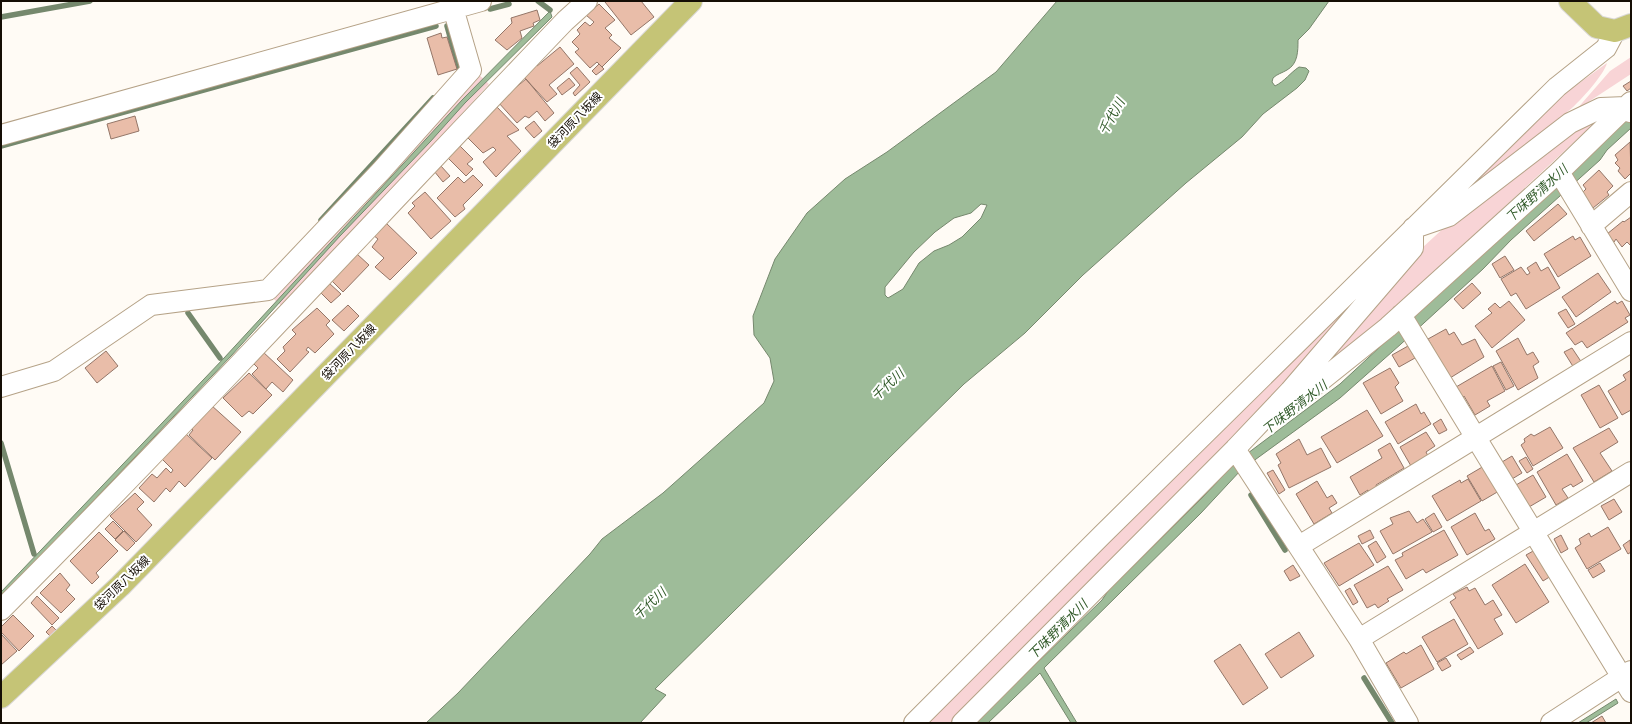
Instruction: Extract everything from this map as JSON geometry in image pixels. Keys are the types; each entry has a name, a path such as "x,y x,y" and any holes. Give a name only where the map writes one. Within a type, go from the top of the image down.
{"main road":[{"name":"袋河原八坂線","path":"1,697 120,586 691,1"},
{"path":"1570,1 1614,28"}],"street":[{"path":"1,135 452,5 481,1"},
{"path":"1,610 110,501 580,3"},
{"path":"1,387 54,371 150,305 268,290 382,171 471,70 452,5"},
{"path":"914,723 1096,540 1557,87 1606,48 1614,28"},
{"path":"1413,228 1449,216 1570,123 1601,108 1629,108"},
{"path":"1235,450 1401,315 1629,108"},
{"path":"1559,172 1631,291"},
{"path":"1592,226 1631,192"},
{"path":"962,723 1235,450 1290,391 1413,248 1413,228"},
{"path":"1401,315 1532,531 1628,680 1551,723"},
{"path":"1299,546 1631,342"},
{"path":"1235,450 1359,639 1408,723"},
{"path":"1359,639 1532,531 1631,472"}],"shaded area":[{"path":"1631,57 1631,74 1576,110 1610,71"},
{"path":"1607,63 1601,75 1590,89 1567,112 1569,117 1440,214 1542,110"},
{"path":"476,72 489,84 284,308 269,295"},
{"path":"1600,118 1363,338 1297,393 1422,248 1447,225 1572,131"},
{"path":"1378,273 1344,319 1184,493 951,723 921,723"}],"water":[{"name":"千代川","path":"1057,1 1329,1 1309,29 1298,40 1295,61 1291,67 1273,78 1272,82 1275,86 1282,82 1299,67 1306,68 1309,71 1305,80 1263,114 1242,137 1186,183 1083,275 1025,333 964,384 655,689 666,695 640,723 426,723 458,693 590,554 602,539 663,493 764,403 774,381 770,358 754,335 753,316 775,259 807,213 845,179 887,152 996,72","holes":["981,204 987,205 981,218 962,237 949,245 934,251 919,263 903,289 888,298 885,295 885,287 914,252 935,232 954,218 971,213"]},
{"path":"550,11 552,17 465,103 430,142 340,236 231,356 1,598 1,592 224,358 462,100"},
{"path":"1631,114 1631,128 1607,150 1600,160 1511,240 1483,269 1340,398 1241,470 1201,513 1044,668 1077,723 1071,723 1040,673 988,723 975,723 1102,600 1108,591 1203,497 1236,462 1340,384"},
{"path":"1616,699 1618,703 1586,723 1578,723"}],"building":[{"path":"641,1 654,17 631,35 605,2"},
{"path":"599,4 615,20 605,28 612,35 609,38 621,48 602,67 597,62 590,68 575,52 579,49 572,42 580,34 577,30 585,22 590,26 594,22 586,15"},
{"path":"537,10 540,20 533,23 534,26 520,31 522,38 507,50 495,40 512,23 511,18"},
{"path":"441,33 442,38 447,37 457,69 438,75 427,38"},
{"path":"560,47 574,64 549,85 557,94 547,102 522,75 535,64 537,66"},
{"path":"599,64 604,69 596,75 592,71"},
{"path":"577,67 590,82 575,96 573,93 580,85 570,73"},
{"path":"569,78 575,85 562,95 557,88"},
{"path":"526,79 554,113 545,121 537,111 529,118 525,116 517,123 498,102"},
{"path":"1631,81 1631,88 1627,91 1623,86"},
{"path":"497,107 519,130 507,136 521,151 496,177 483,162 496,150 493,147 483,153 466,136"},
{"path":"135,116 139,131 111,139 107,124"},
{"path":"534,121 542,131 534,138 525,128"},
{"path":"1630,142 1631,173 1625,179 1618,171 1620,168 1615,163 1618,160 1615,155"},
{"path":"459,145 473,159 467,164 473,169 466,176 447,157"},
{"path":"441,166 450,176 443,182 434,171"},
{"path":"1599,170 1613,186 1607,192 1609,195 1593,208 1581,194 1586,189 1583,185"},
{"path":"473,175 483,185 463,205 465,209 455,217 437,198 458,177 464,183"},
{"path":"425,192 451,221 431,239 408,213 415,206 412,203"},
{"path":"1558,204 1567,214 1534,241 1526,231"},
{"path":"1631,217 1631,246 1627,242 1622,247 1616,239 1614,242 1607,234 1623,221 1624,222"},
{"path":"385,222 417,253 390,280 375,267 384,258 372,247 378,239 373,235"},
{"path":"1573,236 1575,240 1580,237 1591,256 1558,277 1544,254"},
{"path":"357,254 369,265 343,292 331,280"},
{"path":"1505,256 1514,270 1500,278 1492,264"},
{"path":"1536,262 1541,271 1548,267 1560,288 1526,309 1516,293 1511,296 1501,279 1521,267 1527,275 1530,273 1527,268"},
{"path":"1598,273 1611,292 1576,317 1562,297"},
{"path":"329,283 341,294 331,303 320,292"},
{"path":"1472,283 1481,293 1463,309 1454,299"},
{"path":"1509,301 1525,320 1492,348 1475,326 1492,313 1488,309 1495,303 1500,308"},
{"path":"1615,301 1617,304 1622,301 1630,315 1625,318 1628,322 1587,348 1582,341 1575,345 1566,333"},
{"path":"348,305 359,316 344,331 332,320"},
{"path":"317,308 330,321 326,325 334,334 315,353 308,347 306,350 309,352 290,372 277,359 285,351 283,347 296,334 292,330"},
{"path":"1566,309 1575,324 1568,328 1558,313"},
{"path":"1446,329 1449,335 1454,332 1462,345 1475,339 1484,357 1450,378 1428,339"},
{"path":"1518,338 1527,355 1533,352 1539,362 1533,366 1538,378 1518,390 1496,351"},
{"path":"1408,346 1415,358 1399,367 1392,355"},
{"path":"1572,348 1582,363 1574,368 1564,352"},
{"path":"106,351 118,366 97,383 85,368"},
{"path":"262,351 293,380 283,392 272,382 266,389 252,374 258,368 251,361"},
{"path":"1501,362 1514,386 1506,390 1493,366"},
{"path":"1492,366 1505,391 1487,401 1490,406 1475,415 1464,396 1462,398 1456,387"},
{"path":"1390,368 1399,383 1395,387 1403,401 1381,414 1363,383"},
{"path":"1631,370 1631,410 1622,415 1608,391 1626,380 1623,375"},
{"path":"249,373 272,395 253,414 249,411 242,417 223,398"},
{"path":"1599,385 1618,418 1600,428 1581,395"},
{"path":"1416,404 1421,414 1424,412 1431,424 1398,444 1385,422"},
{"path":"211,405 241,432 215,460 189,435 193,430 190,428"},
{"path":"1367,410 1383,436 1337,463 1321,437"},
{"path":"1441,419 1447,430 1439,434 1433,424"},
{"path":"1550,427 1563,448 1533,466 1521,445 1525,442 1524,439 1531,434 1534,436"},
{"path":"1609,428 1618,442 1600,453 1612,471 1594,482 1573,448"},
{"path":"1426,432 1435,446 1426,452 1428,456 1411,466 1400,447"},
{"path":"185,433 212,458 185,487 179,481 170,492 166,488 154,502 139,488 152,474 157,478 166,468 171,473 173,470 161,458"},
{"path":"1299,439 1307,455 1321,448 1331,467 1289,488 1278,465 1281,463 1276,454"},
{"path":"1390,443 1404,468 1376,485 1377,488 1369,493 1368,490 1360,495 1350,477 1382,458 1378,450"},
{"path":"1567,454 1583,481 1573,487 1571,484 1562,489 1568,498 1556,505 1537,472"},
{"path":"1512,456 1522,473 1512,479 1502,462"},
{"path":"1526,457 1533,469 1527,473 1519,461"},
{"path":"1484,466 1499,491 1482,501 1467,476"},
{"path":"1273,470 1285,490 1279,494 1267,473"},
{"path":"1533,475 1546,497 1529,507 1516,485"},
{"path":"1468,479 1481,501 1447,521 1432,496 1460,480 1461,483"},
{"path":"1317,481 1327,498 1332,495 1337,503 1329,508 1332,513 1314,524 1296,494"},
{"path":"135,493 144,502 137,509 152,525 136,542 110,516"},
{"path":"1614,499 1622,512 1609,520 1601,506"},
{"path":"1409,511 1417,523 1423,519 1432,532 1393,554 1380,531 1393,524 1390,518"},
{"path":"1434,513 1442,527 1433,532 1425,519"},
{"path":"1475,513 1485,531 1489,529 1495,539 1467,555 1451,527"},
{"path":"113,521 123,531 115,539 105,529"},
{"path":"1608,527 1621,549 1587,569 1575,548 1581,544 1579,539 1589,533 1591,537"},
{"path":"1370,530 1374,538 1362,544 1358,536"},
{"path":"1444,530 1458,555 1426,573 1423,569 1406,579 1395,560 1403,556 1402,553"},
{"path":"124,531 135,543 127,551 115,540"},
{"path":"99,532 118,551 96,573 99,577 92,584 70,561"},
{"path":"1561,535 1568,549 1561,553 1554,539"},
{"path":"1630,540 1631,552 1628,554 1623,545"},
{"path":"1376,541 1386,557 1377,563 1368,546"},
{"path":"1359,543 1374,565 1339,586 1324,563"},
{"path":"1535,550 1551,576 1543,581 1526,555"},
{"path":"1600,563 1605,571 1593,578 1588,570"},
{"path":"1525,564 1549,602 1516,623 1492,585"},
{"path":"1293,565 1300,576 1290,581 1284,571"},
{"path":"1388,566 1403,590 1387,599 1389,601 1378,608 1375,604 1367,608 1354,585"},
{"path":"60,573 70,585 66,590 75,599 61,613 40,593"},
{"path":"1467,587 1469,591 1475,588 1485,605 1493,600 1502,615 1494,619 1503,634 1478,649 1450,602 1456,598 1453,594"},
{"path":"1350,588 1358,602 1353,605 1345,591"},
{"path":"37,596 59,618 52,625 31,603"},
{"path":"13,615 34,636 19,651 1,632 1,627"},
{"path":"1454,619 1468,644 1437,662 1422,637"},
{"path":"52,626 58,632 52,638 46,632"},
{"path":"1299,632 1314,656 1281,678 1265,654"},
{"path":"1,634 17,651 1,665"},
{"path":"1240,644 1268,688 1243,705 1214,661"},
{"path":"1421,645 1434,669 1401,688 1386,663 1404,652 1406,654"},
{"path":"1470,647 1474,652 1461,660 1457,655"},
{"path":"1446,658 1451,666 1442,671 1437,663"},
{"path":"1602,716 1606,723 1591,723"}],"waterway":[{"path":"1,17 90,1"},
{"path":"538,1 550,10"},
{"path":"490,9 509,4"},
{"path":"1,146 436,26"},
{"path":"447,26 459,69"},
{"path":"321,220 433,98"},
{"path":"188,313 220,358"},
{"path":"1,443 34,554"},
{"path":"1251,495 1285,550"},
{"path":"1364,678 1392,723"}],"water label":[{"name":"下味野清水川","path":"1537,194"},
{"name":"下味野清水川","path":"1295,408"},
{"name":"下味野清水川","path":"1058,630"}]}
